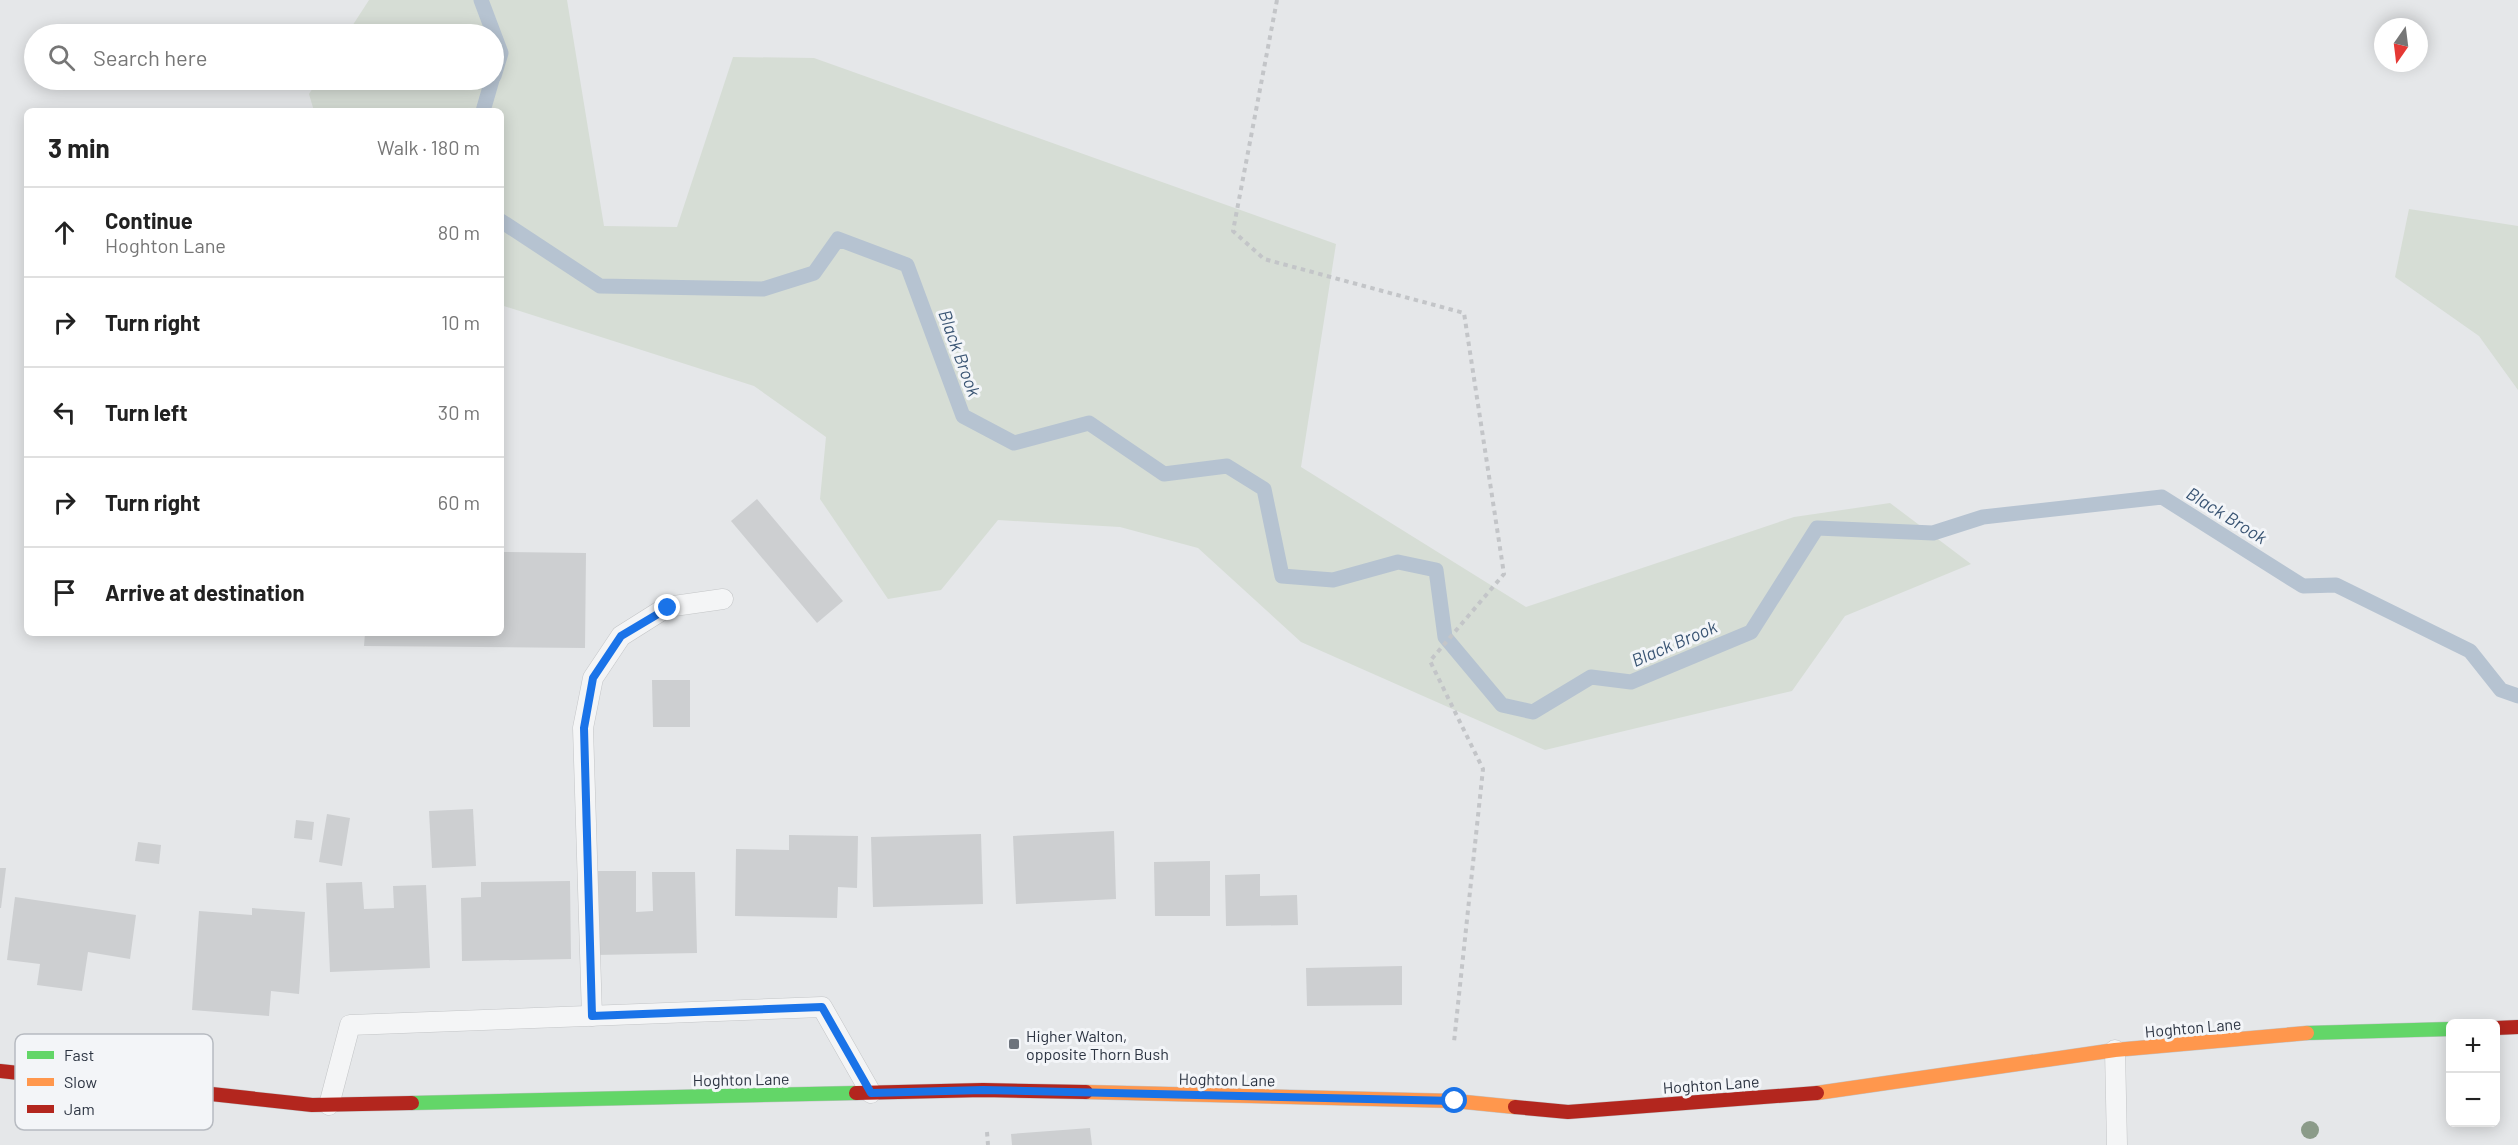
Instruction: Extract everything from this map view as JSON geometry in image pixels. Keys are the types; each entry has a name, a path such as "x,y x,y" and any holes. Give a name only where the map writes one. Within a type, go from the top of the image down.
{"main road":[{"path":"2500,1028 2518,1028"},
{"name":"Hoghton Lane","path":"213,1093 329,1105 983,1090 1455,1101 1568,1112 1816,1093 2115,1050 2316,1032 2446,1029"},
{"name":"Hoghton Lane","path":"0,1071 15,1073"}],"lane":[{"path":"592,1016 584,728 593,678 621,636 630,630 668,608 723,599"},
{"path":"329,1105 350,1025 822,1007 871,1093"},
{"path":"2115,1050 2117,1145"}],"path":[{"path":"1277,0 1233,231 1264,259 1464,313 1504,574 1430,661 1483,769 1454,1042"}],"shaded area":[{"path":"369,0 567,0 604,226 677,227 733,57 814,58 1336,244 1301,467 1526,607 1794,517 1890,503 1971,564 1845,616 1792,691 1545,750 1301,642 1198,548 1120,527 998,520 941,590 888,599 820,499 826,437 754,386 504,306 504,108 313,108 309,94 312,90 504,90 504,24 353,24"},
{"path":"2409,209 2518,226 2518,390 2479,336 2395,277"}],"building":[{"path":"757,499 843,601 817,623 731,521"},
{"path":"504,552 586,553 585,648 364,646 365,636 504,636"},
{"path":"652,680 690,680 690,727 653,727"},
{"path":"473,809 476,866 432,868 429,811"},
{"path":"327,814 350,818 342,866 319,862"},
{"path":"296,820 314,822 312,840 294,838"},
{"path":"1114,831 1116,899 1016,904 1013,836"},
{"path":"981,834 983,904 873,907 871,837"},
{"path":"789,835 858,836 857,888 838,887 837,918 735,916 736,849 789,850"},
{"path":"138,842 161,845 159,864 135,861"},
{"path":"1210,861 1210,916 1155,916 1154,862"},
{"path":"0,868 6,868 1,908 0,908"},
{"path":"595,871 636,871 636,912 653,911 652,872 695,872 697,953 596,955"},
{"path":"1260,874 1260,896 1297,895 1298,925 1226,926 1225,875"},
{"path":"570,881 571,959 462,961 461,898 481,897 481,882"},
{"path":"362,882 364,909 394,908 393,886 426,885 430,968 330,972 326,883"},
{"path":"15,897 136,915 130,959 88,952 82,991 37,985 40,964 7,960"},
{"path":"252,908 305,912 299,994 271,991 269,1016 192,1010 199,911 252,915"},
{"path":"1402,966 1402,1005 1307,1006 1306,968"},
{"path":"1090,1128 1092,1145 1012,1145 1011,1134"}],"waterway":[{"name":"Black Brook","path":"481,0 490,24"},
{"name":"Black Brook","path":"484,108 489,90"},
{"name":"Black Brook","path":"504,223 600,286 763,289 814,273 838,239 907,265 963,416 1014,443 1089,423 1164,474 1227,466 1264,489 1282,576 1333,580 1398,562 1436,570 1445,637 1502,705 1533,712 1591,677 1631,682 1751,632 1817,528 1933,533 1983,517 2162,497 2303,586 2336,585 2470,651 2501,690 2518,696"}],"traffic: fast":[{"path":"2307,1033 2446,1029"},
{"path":"412,1103 856,1093"}],"traffic: slow":[{"path":"1817,1093 2115,1050 2307,1033"},
{"path":"1086,1092 1455,1101 1515,1107"}],"traffic: jam":[{"path":"2500,1028 2518,1027"},
{"path":"0,1071 15,1073"},
{"path":"856,1093 983,1090 1086,1092"},
{"path":"1515,1107 1568,1112 1817,1093"},
{"path":"213,1094 312,1105 412,1103"}],"place":[{"name":"Higher Walton, opposite Thorn Bush","path":"1014,1044"}],"route":[{"path":"668,608 621,636 593,678 584,728 592,1016 822,1007 871,1093 983,1090 1455,1101"}]}
